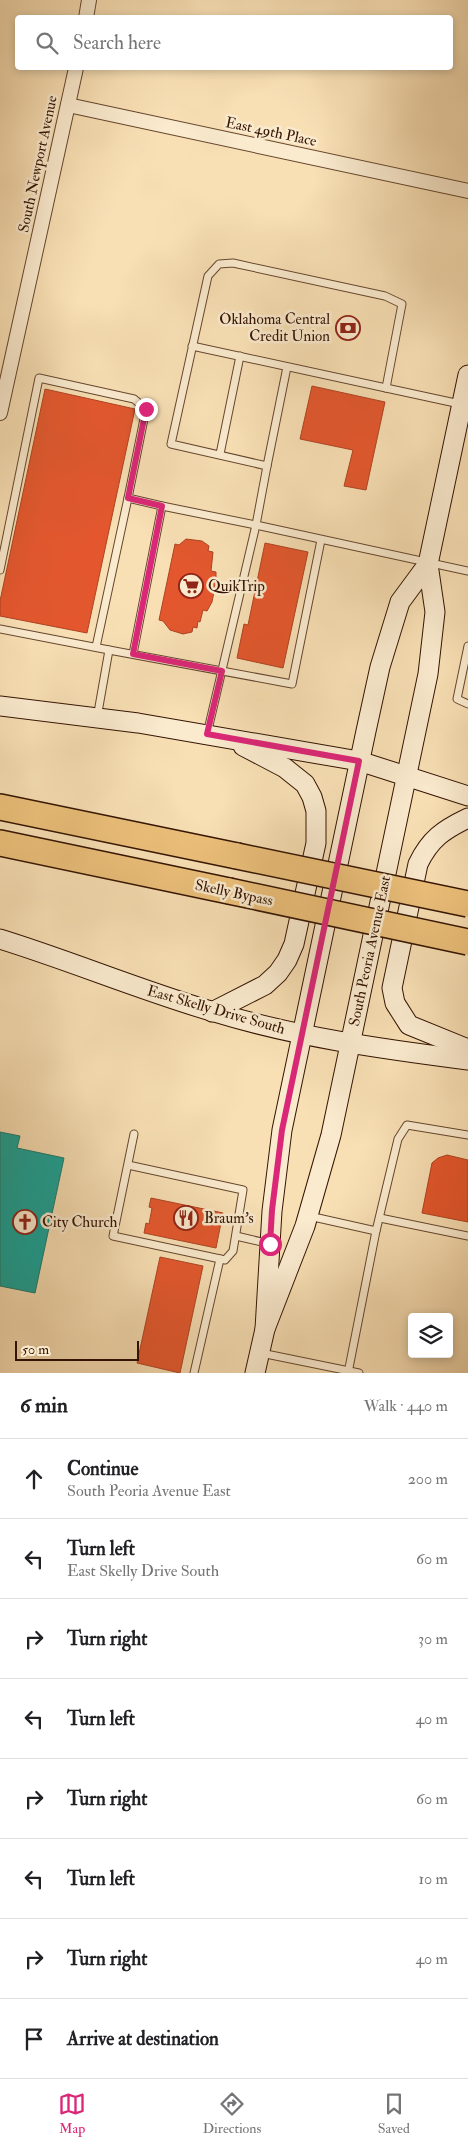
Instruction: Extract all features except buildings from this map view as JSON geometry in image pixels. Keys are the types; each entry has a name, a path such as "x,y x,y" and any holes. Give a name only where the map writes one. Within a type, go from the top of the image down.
{"highway":[{"path":"0,797 54,818"},
{"path":"0,807 468,904"},
{"name":"Skelly Bypass","path":"7,846 468,942"}],"main road":[{"name":"South Peoria Avenue East","path":"255,1373 265,1329 308,1216 331,1136 428,674 435,612 428,564 468,375"},
{"name":"South Peoria Avenue East","path":"265,1329 272,1210 282,1130 359,761 380,667 400,602 428,564"},
{"path":"0,706 207,734 359,761 408,775 468,796"},
{"path":"212,1012 265,985 278,973 287,960 294,944 316,843 317,826 312,797 305,784 297,776 229,739"},
{"path":"468,818 446,828 435,838 425,849 418,864 392,988 395,1003 409,1026 468,1049"},
{"name":"East Skelly Drive South","path":"0,939 212,1012 302,1034 468,1060"}],"street":[{"path":"86,15 89,0"},
{"name":"South Newport Avenue","path":"0,413 76,70"},
{"name":"East 49th Place","path":"68,105 468,191"}],"lane":[{"path":"267,466 171,444 208,276 219,264 233,263 375,294 402,304 386,388"},
{"path":"192,346 462,404"},
{"path":"220,454 240,356"},
{"path":"207,734 256,525 287,367"},
{"path":"0,570 39,378 134,399 146,409 96,647"},
{"path":"128,498 428,564 468,571"},
{"path":"133,654 162,506"},
{"path":"0,629 292,684 322,540"},
{"path":"468,646 457,699 468,704"},
{"path":"96,718 109,650"},
{"path":"348,1372 376,1231 398,1139 408,1125 468,1135"},
{"path":"128,1165 243,1190 233,1251 225,1260 113,1236 134,1134"},
{"path":"308,1216 376,1231"},
{"path":"380,1218 468,1236"},
{"path":"236,1236 270,1244"},
{"path":"194,1373 220,1259"},
{"path":"260,1352 322,1369 359,1373"}],"place":[{"name":"Oklahoma Central Credit Union","path":"348,328"},
{"name":"QuikTrip","path":"191,586"},
{"name":"Braum's","path":"186,1218"},
{"name":"City Church","path":"25,1222"}],"route":[{"path":"146,409 128,498 162,506 133,654 222,671 207,734 359,761 282,1130 272,1210 270,1244"}]}
